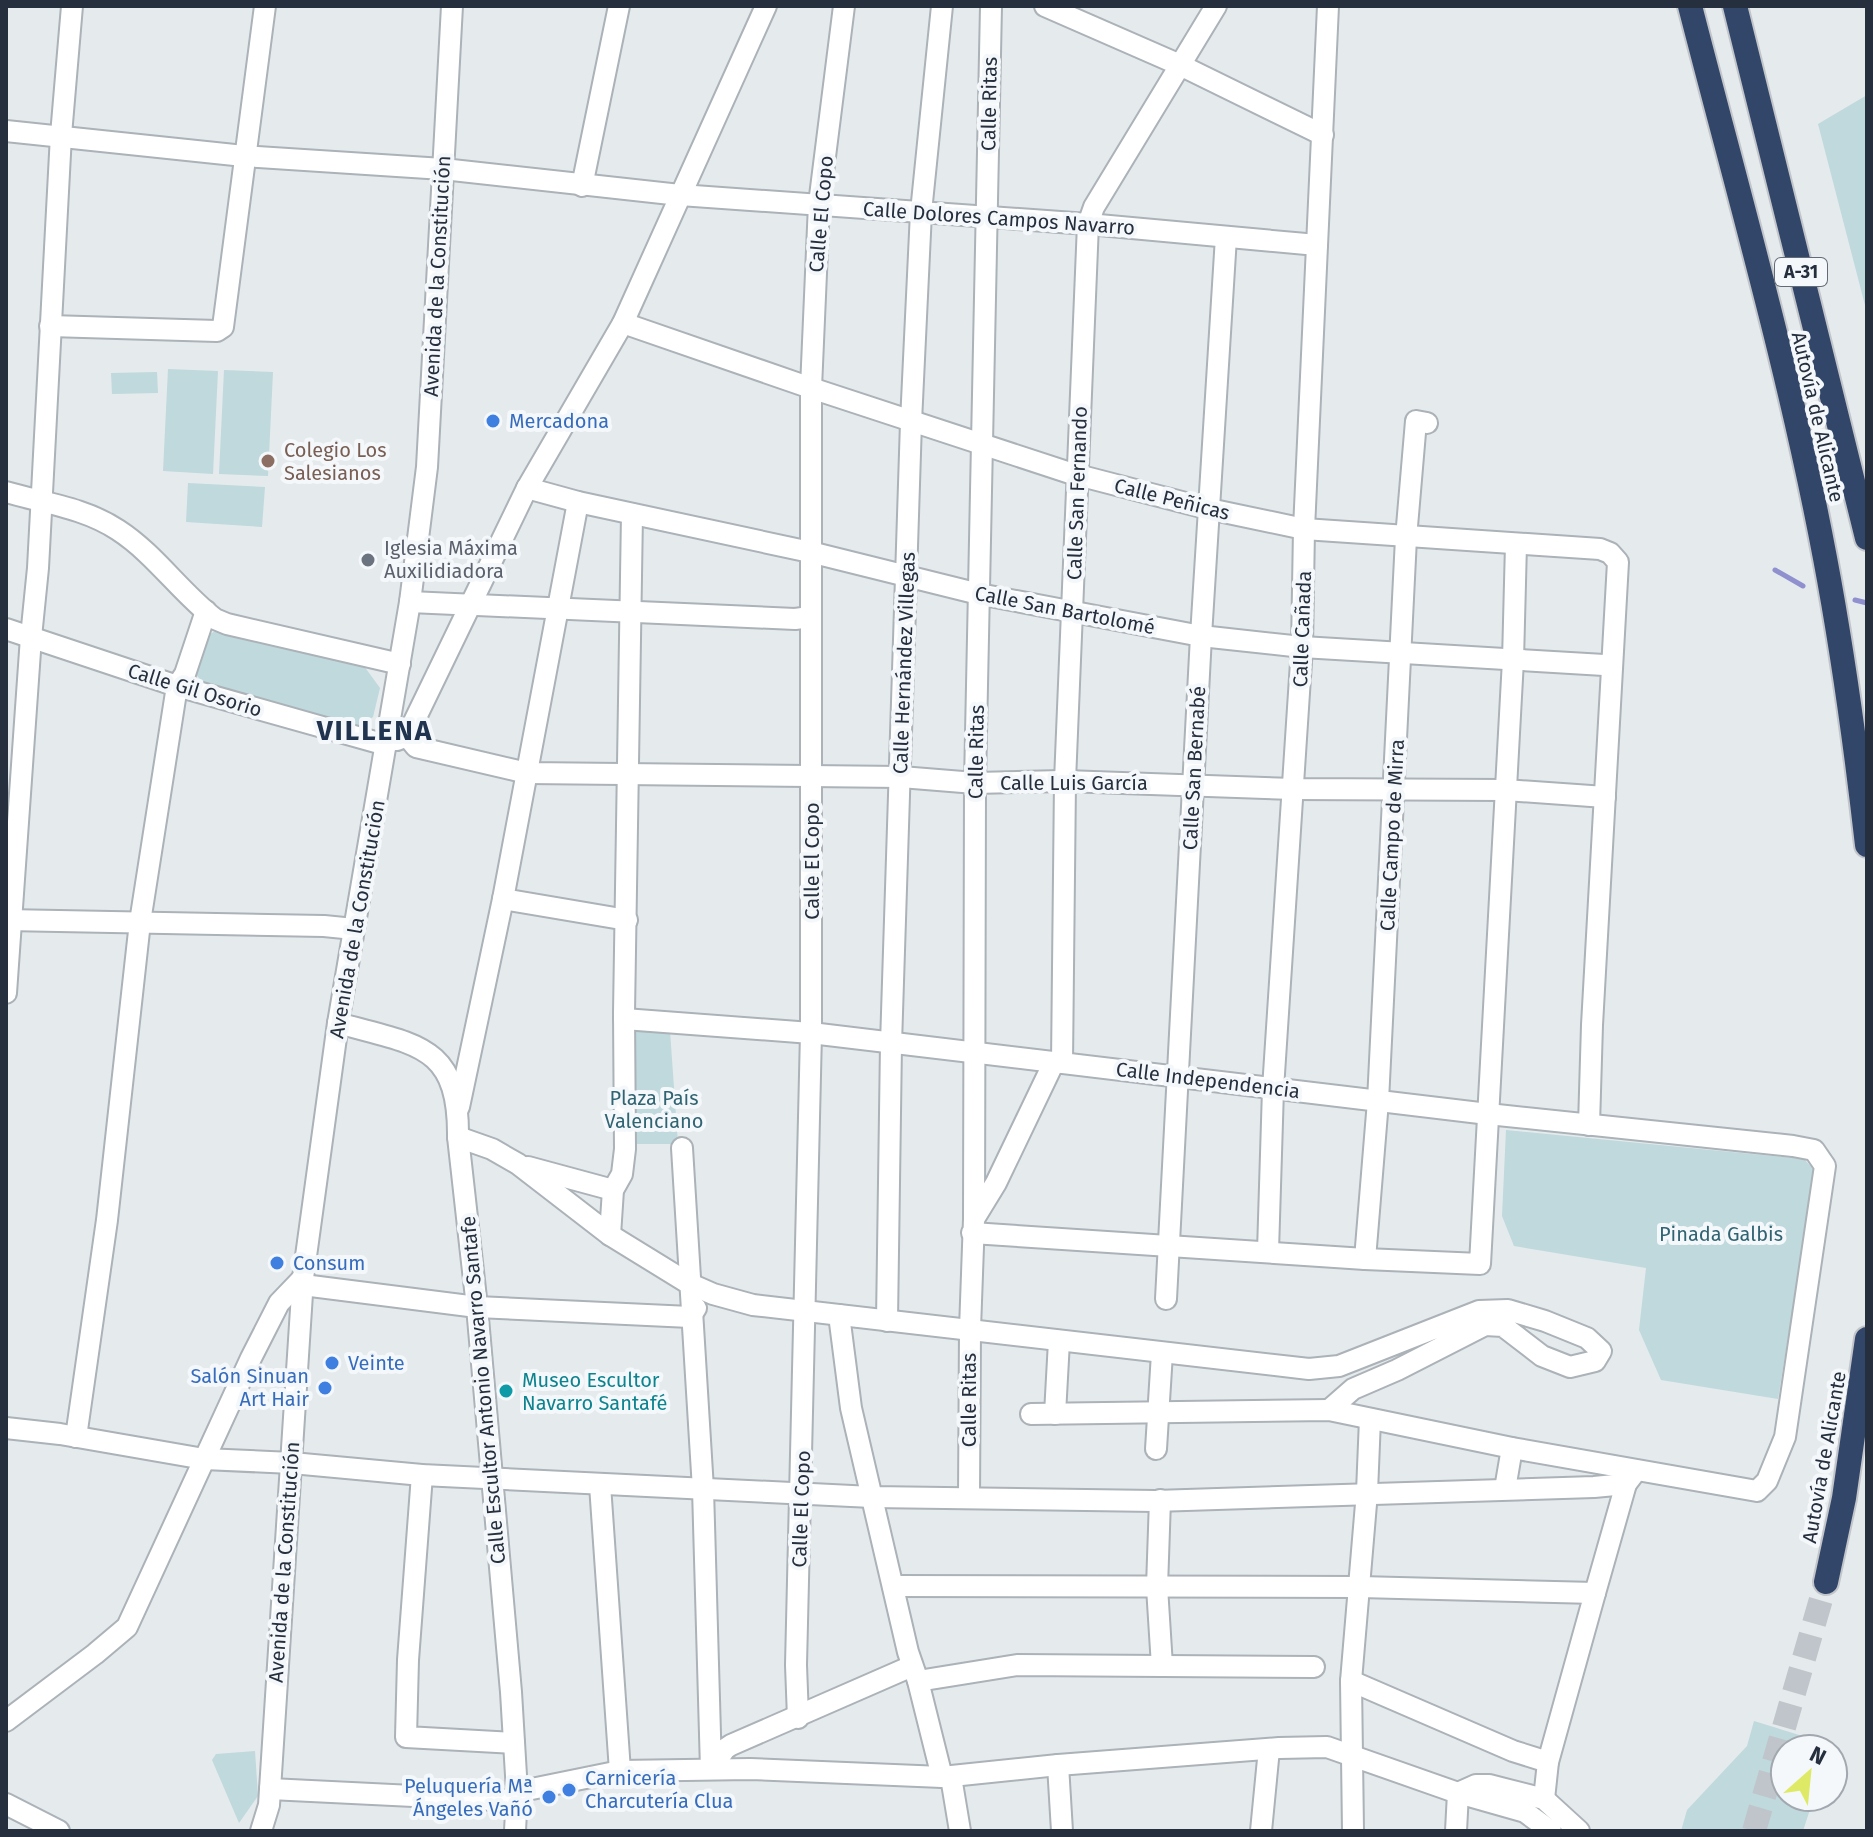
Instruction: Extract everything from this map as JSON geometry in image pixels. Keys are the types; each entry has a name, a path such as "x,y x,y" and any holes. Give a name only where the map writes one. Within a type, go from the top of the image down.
{"highway":[{"name":"Autovía de Alicante","path":"1690,6 1782,361 1825,556 1853,716 1867,845"},
{"name":"Autovía de Alicante","path":"1735,6 1867,538"},
{"name":"Autovía de Alicante","path":"1826,1582 1844,1498 1867,1339"}],"street":[{"path":"6,993 8,920 42,502 61,135 72,6"},
{"path":"50,326 217,331 223,327 265,6"},
{"name":"Avenida de la Constitución","path":"261,1831 269,1805 303,1282 338,1023 410,602 427,467 452,6"},
{"path":"582,186 619,6"},
{"path":"386,745 407,736 527,488 623,323 766,6"},
{"name":"Calle El Copo","path":"798,1718 796,1665 806,1350 803,1312 811,1033 811,388 819,204 844,6"},
{"name":"Calle Hernández Villegas","path":"887,1321 891,1044 911,422 921,212 942,6"},
{"name":"Calle Ritas","path":"969,1498 975,783 991,6"},
{"path":"1045,6 1180,65 1323,135"},
{"name":"Calle San Fernando","path":"973,1226 1058,1062 1065,781 1088,224 1094,207 1216,6"},
{"name":"Calle Cañada","path":"1268,1251 1273,1089 1302,647 1304,529 1328,6"},
{"name":"Calle Dolores Campos Navarro","path":"6,131 244,156 443,169 680,195 1088,224 1317,245"},
{"name":"Calle San Bernabé","path":"1166,1299 1201,636 1226,237"},
{"name":"Calle Peñicas","path":"623,323 981,445 1077,475 1209,509 1304,529 1600,549 1610,553 1618,562 1612,662"},
{"name":"Calle Campo de Mirra","path":"1365,1259 1378,1101 1406,538 1416,421 1427,423"},
{"name":"Calle San Bartolomé","path":"527,488 979,594 1201,636 1302,647 1604,665 1612,662"},
{"path":"6,492 81,511 119,530 155,560 206,611 227,624 400,664"},
{"path":"458,1111 503,899 578,502"},
{"path":"610,1235 613,1190 622,1174 625,1149 624,1019 632,514"},
{"path":"973,1226 1365,1259 1480,1264 1513,660 1516,544"},
{"path":"410,602 795,619 810,617"},
{"path":"76,1437 107,1220 140,922 177,686 185,674 206,611"},
{"name":"Calle Gil Osorio","path":"6,629 177,686 386,745"},
{"path":"1589,1125 1612,662"},
{"name":"Calle Luis García","path":"407,736 416,747 527,773 901,777 975,783 1065,781 1294,789 1505,790 1605,797"},
{"path":"503,899 627,920"},
{"path":"8,920 354,929"},
{"name":"Calle Independencia","path":"624,1019 811,1033 1814,1150 1825,1166 1785,1437 1767,1481 1757,1491 1631,1478"},
{"name":"Calle Escultor Antonio Navarro Santafe","path":"338,1023 409,1043 428,1052 447,1071 458,1111 514,1743 515,1831"},
{"path":"458,1137 492,1149 518,1164 610,1235 688,1283 713,1294 753,1305 1162,1353 1328,1369 1482,1318 1508,1310 1587,1338 1601,1351 1595,1361 1570,1367 1542,1356 1503,1326 1482,1318"},
{"path":"682,1148 690,1317 703,1489 711,1769"},
{"path":"518,1164 613,1190"},
{"path":"6,1721 127,1627 279,1303 303,1282 477,1307 690,1317"},
{"path":"690,1317 695,1308 704,1305 753,1305"},
{"path":"839,1315 851,1408 915,1674 960,1831"},
{"path":"1329,1410 1353,1389 1397,1370 1482,1318"},
{"path":"1055,1414 1059,1341"},
{"path":"1156,1449 1162,1353"},
{"path":"1328,1369 1329,1410"},
{"path":"1031,1414 1329,1410 1512,1448 1631,1478"},
{"path":"1353,1831 1351,1681 1370,1419"},
{"path":"6,1428 204,1459 292,1463 422,1475 872,1497 1160,1500 1505,1489 1631,1478"},
{"path":"1505,1489 1512,1448"},
{"path":"422,1475 408,1660 406,1737 514,1743"},
{"path":"1544,1799 1548,1762 1590,1592 1631,1478"},
{"path":"600,1485 620,1771"},
{"path":"1160,1500 1157,1587 1162,1666"},
{"path":"893,1586 1360,1587 1590,1592"},
{"path":"711,1769 731,1745 915,1674 1017,1665 1314,1667"},
{"path":"1351,1681 1513,1751 1548,1762"},
{"path":"270,1789 517,1796 620,1771 711,1769 946,1777 1058,1765 1327,1747 1458,1793 1525,1812 1551,1831"},
{"path":"1261,1831 1269,1749"},
{"path":"1058,1765 1062,1831"},
{"path":"1458,1793 1476,1785 1489,1785 1544,1799 1579,1831"},
{"path":"1456,1831 1458,1793"},
{"path":"6,1804 59,1831"}],"green space":[{"path":"1867,95 1867,313 1818,124"},
{"path":"168,369 218,371 213,474 163,471"},
{"path":"224,370 273,372 268,476 219,474"},
{"path":"157,372 158,393 112,394 111,373"},
{"path":"188,483 265,487 262,527 186,522"},
{"path":"217,630 364,666 380,688 373,717 353,730 204,683 193,672 200,640"},
{"name":"Plaza País Valenciano","path":"632,1025 670,1031 678,1144 632,1144"},
{"name":"Pinada Galbis","path":"1506,1130 1804,1159 1815,1171 1778,1399 1661,1380 1639,1330 1646,1268 1514,1246 1502,1216"},
{"path":"1754,1721 1793,1733 1769,1733 1769,1813 1809,1813 1803,1831 1681,1831 1687,1810 1747,1746"},
{"path":"255,1751 258,1796 239,1823 212,1760 216,1754"}],"waterway":[{"path":"1775,570 1803,586"},
{"path":"1855,600 1867,603"}],"tunnel":[{"path":"1754,1831 1826,1582"}],"place":[{"name":"Mercadona","path":"493,421"},
{"name":"Colegio Los Salesianos","path":"268,461"},
{"name":"Iglesia Máxima Auxilidiadora","path":"368,560"},
{"name":"Consum","path":"277,1263"},
{"name":"Veinte","path":"332,1363"},
{"name":"Salón Sinuan Art Hair","path":"325,1388"},
{"name":"Museo Escultor Navarro Santafé","path":"506,1391"},
{"name":"Carnicería Charcutería Clua","path":"569,1790"},
{"name":"Peluquería Mª Ángeles Vañó","path":"549,1797"}],"district":[{"name":"VILLENA","path":"375,730"}]}
